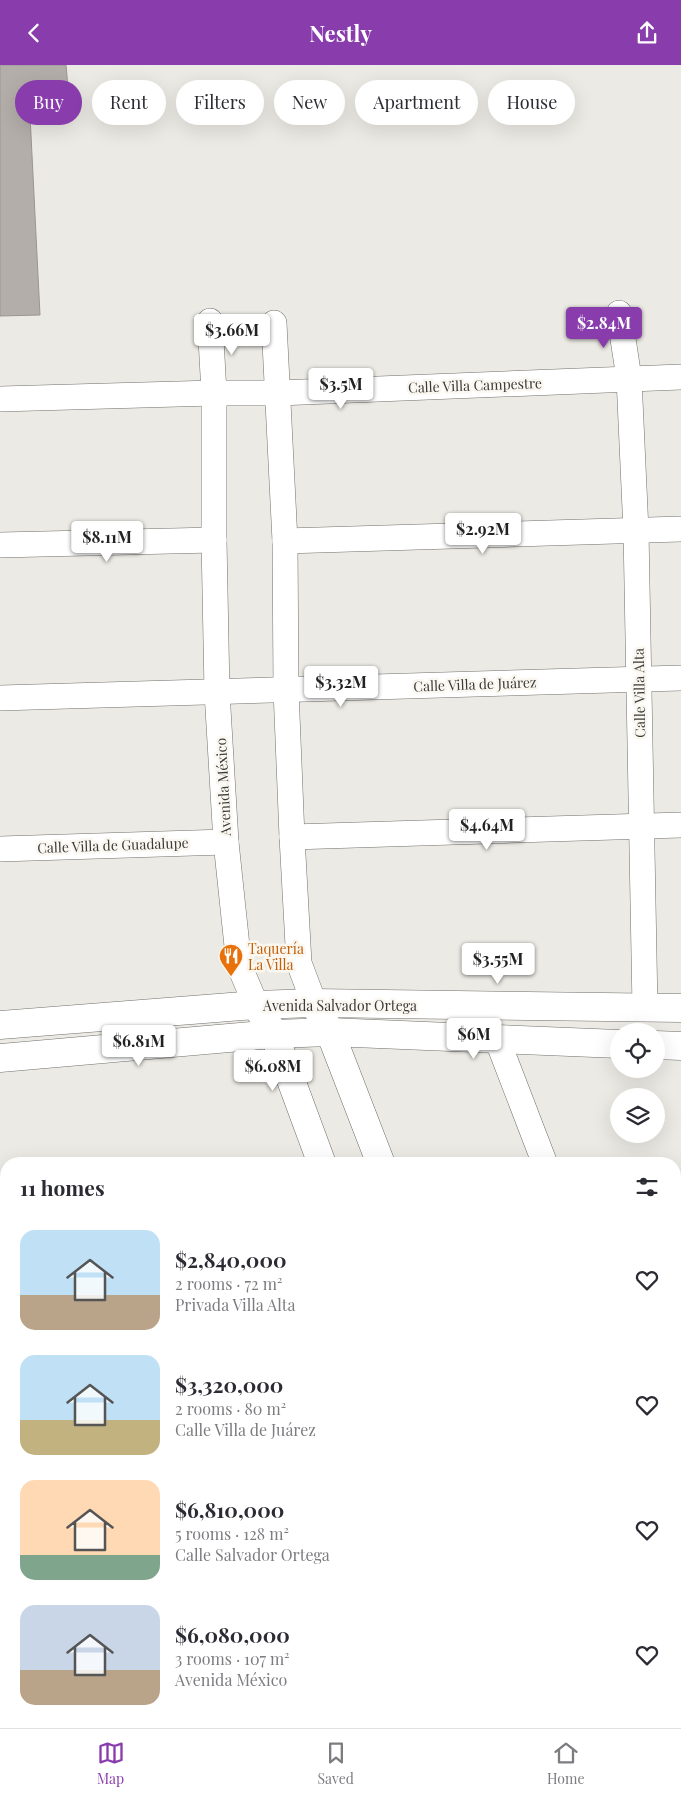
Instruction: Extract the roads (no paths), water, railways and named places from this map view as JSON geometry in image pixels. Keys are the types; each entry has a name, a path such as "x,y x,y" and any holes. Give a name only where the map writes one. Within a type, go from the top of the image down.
{"main road":[{"name":"Avenida Salvador Ortega","path":"0,1025 256,1005 314,1003 681,1008"},
{"path":"314,1003 330,1032 378,1157"},
{"name":"Avenida México","path":"256,1005 274,1035 319,1157"},
{"name":"Avenida Salvador Ortega","path":"0,1058 330,1032 610,1044"},
{"path":"665,1045 681,1046"}],"street":[{"name":"Calle Villa Alta","path":"618,313 629,378 636,531 645,1008"},
{"name":"Avenida México","path":"210,321 214,393 217,692 226,842 239,965 256,1005"},
{"path":"274,323 285,541 286,690 299,963 314,1003"},
{"name":"Calle Villa Campestre","path":"0,399 278,393 681,377"},
{"path":"285,541 681,529"},
{"path":"0,545 214,540"},
{"name":"Calle Villa de Juárez","path":"0,698 681,678"},
{"path":"292,837 681,825"},
{"name":"Calle Villa de Guadalupe","path":"0,849 226,842"},
{"path":"497,1039 542,1157"}],"place":[{"name":"Taquería La Villa","path":"231,977"}]}
